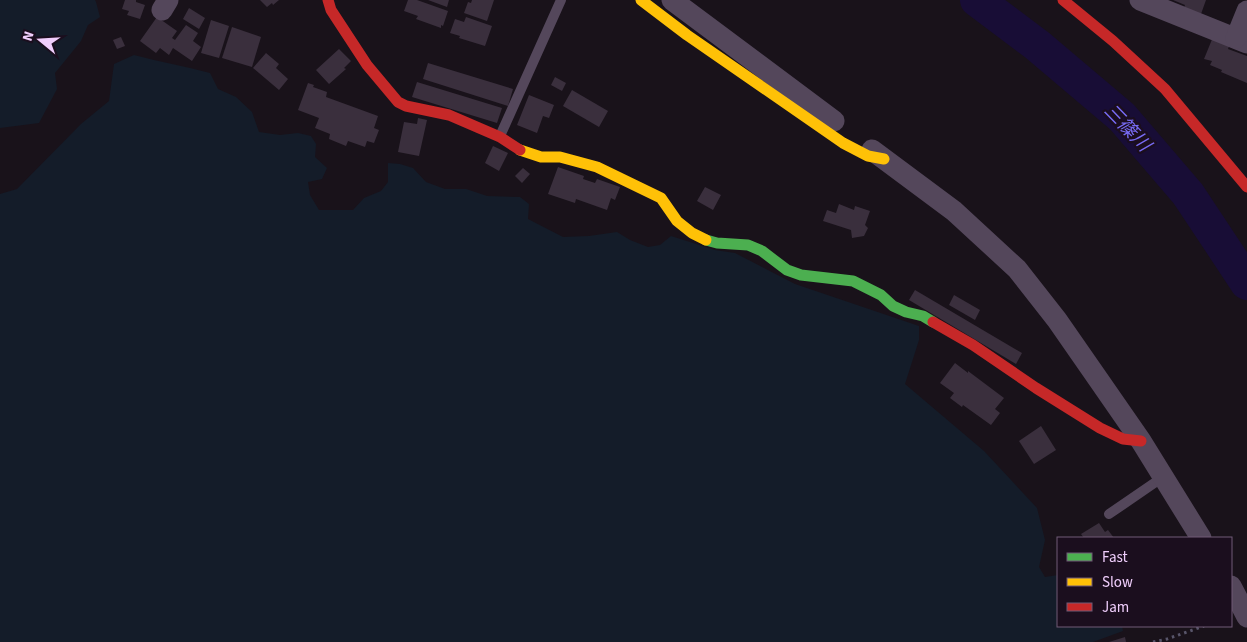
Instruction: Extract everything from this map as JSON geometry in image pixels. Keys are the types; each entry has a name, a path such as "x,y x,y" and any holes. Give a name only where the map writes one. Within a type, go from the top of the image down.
{"street":[{"path":"328,0 331,10 367,65 398,102 406,106 449,114 500,137 524,152 541,157 560,157 575,160 596,168 661,198 677,221 703,239 716,243 748,245 762,252 787,270 801,275 853,281 865,286 881,295 893,306 906,312 923,316 973,345 1036,388 1100,428 1123,439 1141,441"},
{"path":"641,0 687,35 844,143 868,156 884,159"},
{"path":"672,0 954,211 1018,269 1057,320 1141,441 1162,478 1200,537"},
{"path":"1063,0 1113,41 1165,90 1247,187"},
{"path":"1140,0 1241,40 1247,11"},
{"path":"1232,588 1247,616"}],"lane":[{"path":"500,137 561,0"},
{"path":"1109,514 1162,478"}],"path":[{"path":"1153,642 1201,627"}],"shaded area":[{"path":"0,0 95,0 96,2 100,17 88,25 81,41 55,73 57,89 39,123 0,128"},
{"path":"134,55 210,73 218,89 236,97 252,112 259,132 280,135 298,133 311,136 316,144 315,157 327,168 322,179 308,182 310,195 319,210 353,210 364,198 381,191 388,182 388,163 400,164 413,168 426,182 445,189 466,189 487,196 520,197 529,204 528,219 563,237 617,232 630,240 648,247 660,245 671,236 715,250 735,253 795,284 919,326 919,340 905,384 984,451 1037,508 1045,540 1039,567 1045,577 1057,575 1057,627 1122,627 1123,631 1093,642 0,642 0,194 17,189 81,124 109,101 114,64"}],"building":[{"path":"125,0 136,0 136,2 145,5 140,19 127,15 129,11 122,9"},
{"path":"260,0 279,0 267,7"},
{"path":"408,0 417,0 448,11 443,26 441,25 441,28 416,19 418,16 404,11"},
{"path":"428,0 449,0 447,7"},
{"path":"472,0 494,0 487,21 464,13 468,2 471,3"},
{"path":"1173,0 1206,0 1201,14 1184,8 1185,5"},
{"path":"189,8 205,18 199,29 183,19"},
{"path":"157,17 177,31 172,38 175,40 186,25 198,33 193,41 201,47 192,61 173,48 169,55 160,48 156,53 140,41"},
{"path":"466,17 492,26 485,46 459,38 460,36 450,33 455,19 464,22"},
{"path":"211,20 229,26 219,58 201,53"},
{"path":"232,27 261,37 252,67 222,58"},
{"path":"121,37 125,46 117,49 113,40"},
{"path":"1213,37 1230,44 1228,49 1247,56 1247,83 1221,72 1222,70 1210,65 1212,61 1204,59"},
{"path":"339,49 351,61 344,68 346,69 329,84 316,70"},
{"path":"266,53 279,64 276,68 288,79 279,90 253,68"},
{"path":"428,63 513,89 508,106 423,79"},
{"path":"555,77 566,83 562,91 551,85"},
{"path":"417,82 502,108 497,123 412,97"},
{"path":"308,83 327,92 326,97 378,116 374,128 379,130 374,143 367,141 365,147 348,141 346,146 329,139 330,134 315,128 319,118 298,110"},
{"path":"572,90 608,111 599,127 563,106"},
{"path":"529,95 554,105 549,118 543,116 537,133 517,125"},
{"path":"418,118 427,120 419,156 398,152 404,122 417,124"},
{"path":"493,146 508,153 499,171 485,163"},
{"path":"558,167 584,176 583,179 595,183 597,179 620,187 615,200 611,198 607,210 576,199 575,203 548,194"},
{"path":"523,168 530,174 522,183 515,176"},
{"path":"705,187 721,195 713,210 697,201"},
{"path":"839,204 854,210 855,206 870,211 865,225 868,228 864,236 852,238 851,230 823,221 827,210 836,213"},
{"path":"915,290 1022,353 1016,364 909,300"},
{"path":"954,295 980,310 975,320 949,305"},
{"path":"955,363 1004,398 995,409 1000,413 991,425 950,398 954,393 940,383"},
{"path":"1041,426 1056,450 1034,464 1019,441"},
{"path":"1099,523 1105,532 1108,530 1113,537 1083,537 1081,534"},
{"path":"1125,637 1126,642 1109,642"}],"waterway":[{"name":"三篠川","path":"977,0 1037,45 1122,117 1188,194 1247,283"}],"traffic: fast":[{"path":"706,240 717,243 748,245 762,251 787,270 801,275 853,281 881,295 893,306 906,312 923,316 933,322"}],"traffic: slow":[{"path":"641,0 687,35 843,143 868,156 884,159"},
{"path":"520,150 541,157 560,157 597,167 661,198 677,221 692,233 706,240"}],"traffic: jam":[{"path":"328,0 331,10 367,65 398,102 406,106 449,115 500,137 520,150"},
{"path":"1063,0 1113,41 1165,89 1247,187"},
{"path":"933,322 973,345 1036,388 1100,428 1123,439 1141,441"}]}
